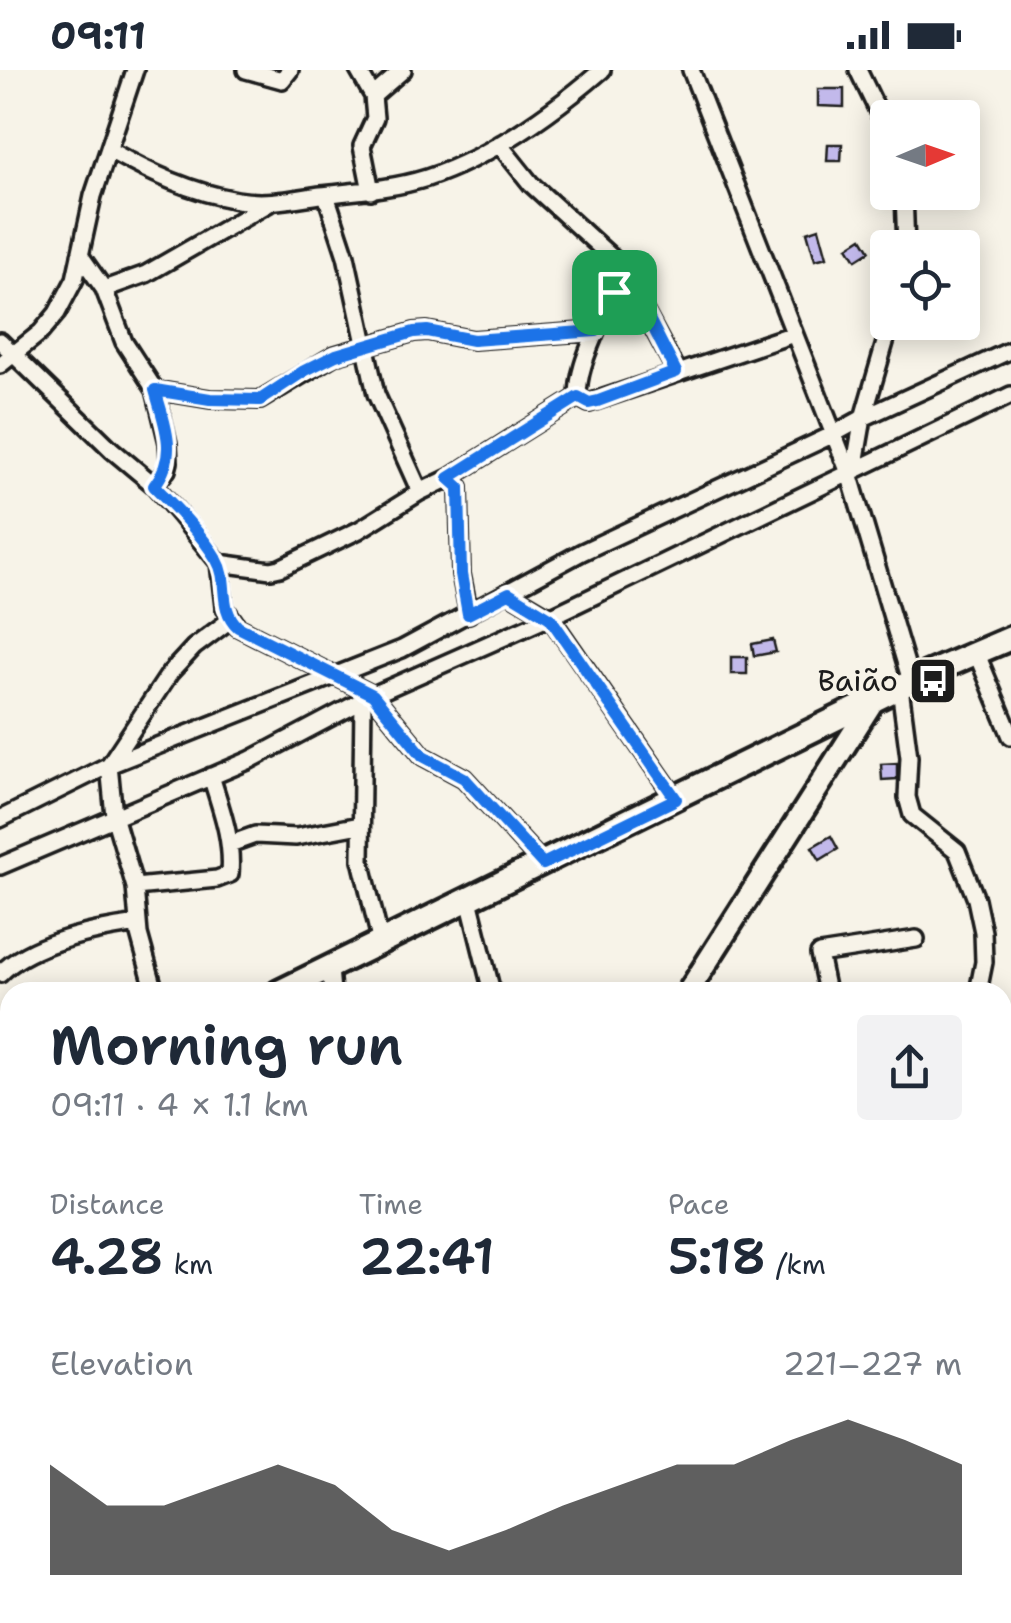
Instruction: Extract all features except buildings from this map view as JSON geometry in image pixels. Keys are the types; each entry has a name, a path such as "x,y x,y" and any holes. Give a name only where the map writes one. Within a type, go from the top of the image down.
{"main road":[{"path":"300,982 906,684 1011,638"}],"street":[{"path":"0,364 16,354 57,313 75,279 93,196 135,70"},
{"path":"246,70 256,76 282,80 290,70"},
{"path":"358,70 373,96 375,118 362,146 371,191"},
{"path":"373,96 403,70"},
{"path":"109,150 152,174 208,194 272,202 371,191 428,178 499,144 578,91 602,70"},
{"path":"690,70 832,435 852,472 906,684 907,797 912,814 958,851 976,898 983,932 980,982"},
{"path":"858,70 873,100"},
{"path":"499,144 531,184 625,272 676,372"},
{"path":"326,194 346,256 376,394 420,492"},
{"path":"104,289 146,274 272,202"},
{"path":"80,256 104,289 124,342 155,390 168,443 168,462 167,470 154,486"},
{"path":"578,397 582,365 625,272"},
{"path":"155,390 222,400 260,400 304,371 366,344 427,331 473,340 596,331"},
{"path":"578,397 589,403 598,401 794,334"},
{"path":"852,472 885,340"},
{"path":"0,341 154,486 219,563 224,607 230,620 336,676 368,698 423,756 464,778 543,864"},
{"path":"0,819 109,764 402,649 582,552 1011,350"},
{"path":"0,866 212,776 368,698 550,618 1011,396"},
{"path":"219,563 280,568 392,512 578,397"},
{"path":"449,478 459,487 461,574 468,614"},
{"path":"509,593 550,618 676,799"},
{"path":"152,982 138,924 135,887 114,816 109,764 170,673 194,647 230,620"},
{"path":"976,652 1011,736"},
{"path":"368,698 360,825 364,882 381,943"},
{"path":"694,982 872,703"},
{"path":"135,887 216,879 230,874 230,844 212,776"},
{"path":"230,844 255,834 296,837 360,825"},
{"path":"469,900 490,982"},
{"path":"0,974 11,962 69,939 138,924"},
{"path":"825,982 820,954 916,939"},
{"path":"330,968 331,982"}],"place":[{"name":"Baião","path":"933,681"}],"route":[{"path":"625,272 676,372 610,398 589,403 578,397 449,478 459,487 461,574 468,614 509,593 550,618 676,799 543,864 464,778 423,756 373,695 230,620 224,607 219,563 154,486 167,470 168,462 168,443 155,390 210,399 260,400 336,355 414,332 473,340 596,331 614,292 625,272"}]}
